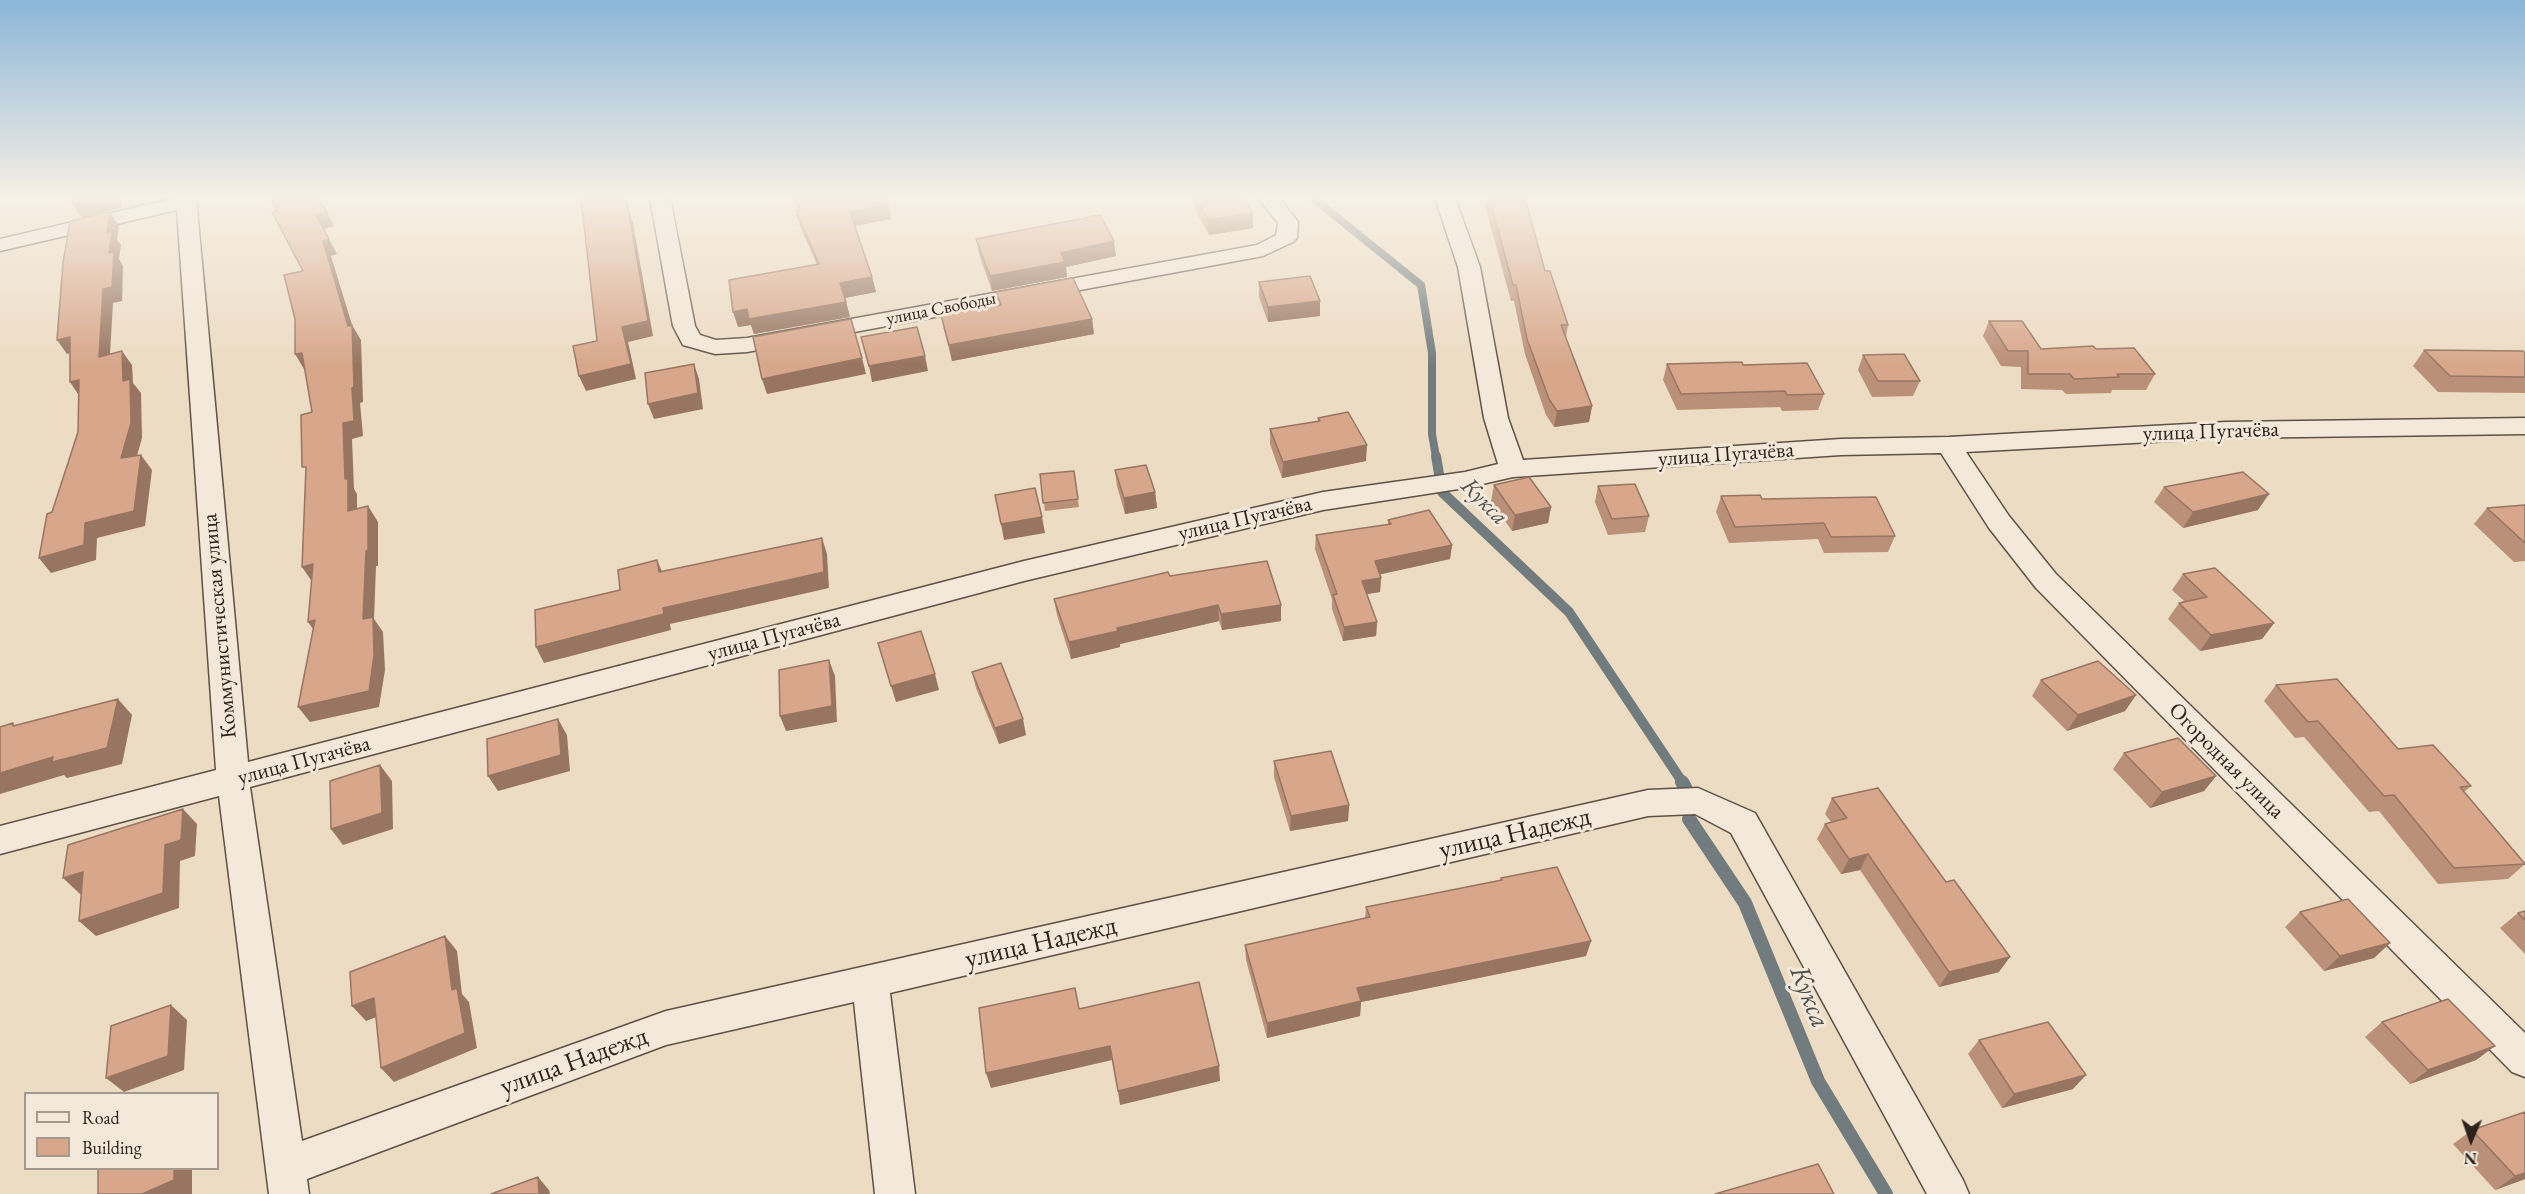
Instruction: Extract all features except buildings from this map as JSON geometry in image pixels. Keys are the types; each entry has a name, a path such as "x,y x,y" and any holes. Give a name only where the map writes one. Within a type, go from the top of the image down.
{"street":[{"name":"Коммунистическая улица","path":"190,254 233,780 287,1181"},
{"name":"улица Свободы","path":"670,254 684,326 691,340 715,347 747,345 1243,254"},
{"path":"1465,254 1470,267 1496,418 1513,468"},
{"name":"улица Пугачёва","path":"0,840 1024,572 1323,501 1465,480 1513,468 1841,447 1950,445 2226,430 2525,426"},
{"name":"Огородная улица","path":"1950,445 1999,522 2046,581 2525,1059"},
{"name":"улица Надежд","path":"287,1181 666,1028 1648,803 1698,801 1743,823 1949,1194"},
{"path":"870,983 895,1194"}],"waterway":[{"name":"Кукса","path":"1382,254 1421,285 1432,353 1432,434 1436,457"},
{"name":"Кукса","path":"1436,456 1442,492 1569,612 1683,783"},
{"name":"Кукса","path":"1682,782 1685,787"},
{"name":"Кукса","path":"1689,819 1745,903 1818,1081 1886,1194"}]}
